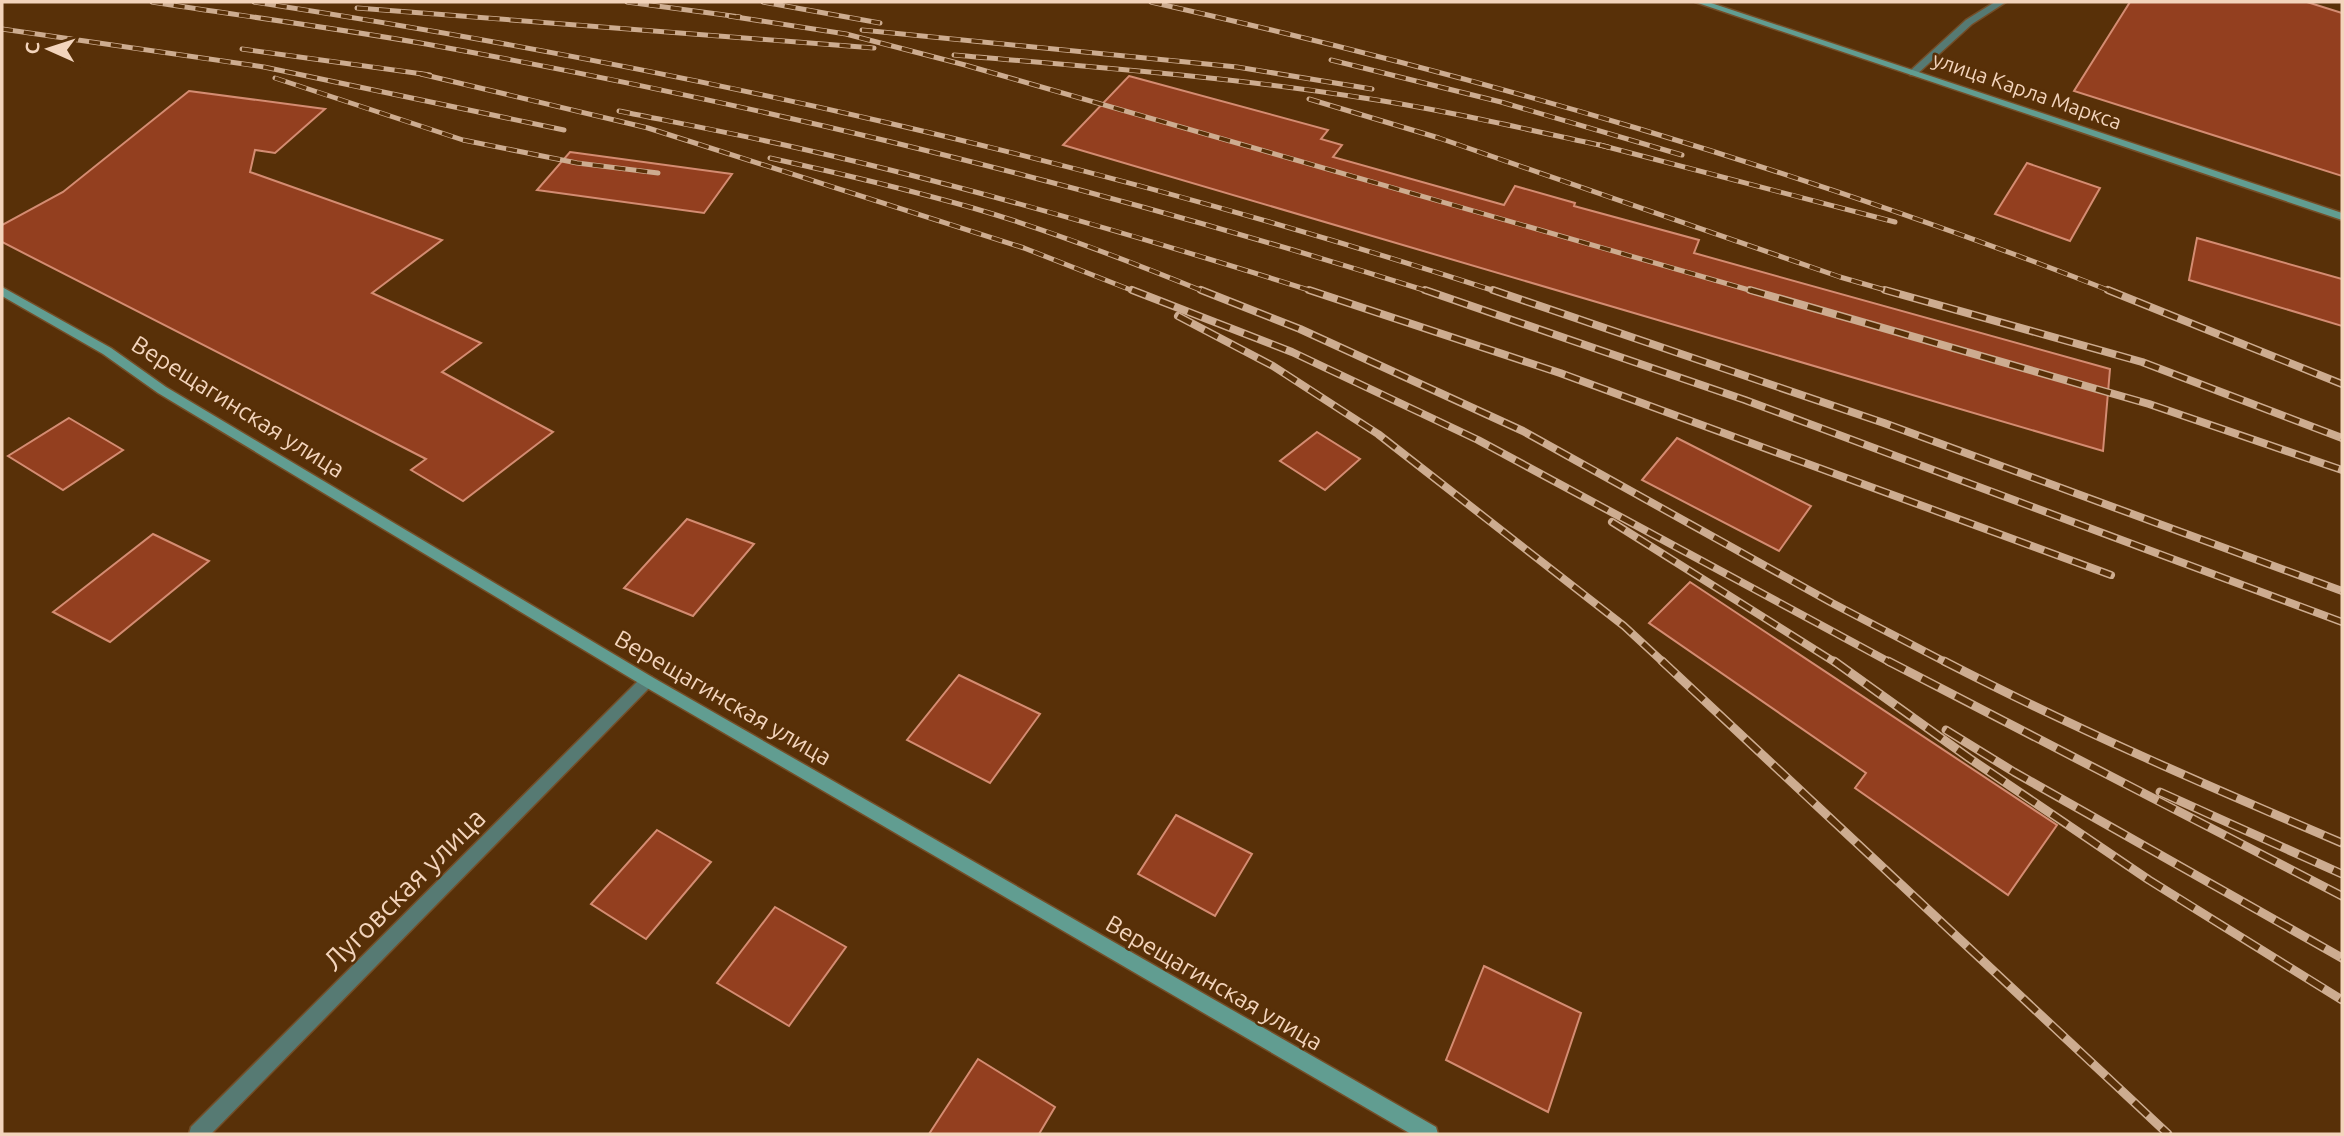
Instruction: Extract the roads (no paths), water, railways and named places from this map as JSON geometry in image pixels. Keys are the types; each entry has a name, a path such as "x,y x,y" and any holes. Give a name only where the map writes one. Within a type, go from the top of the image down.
{"main road":[{"name":"улица Карла Маркса","path":"1700,2 2342,217"},
{"name":"Верещагинская улица","path":"2,291 97,345 162,390 647,681 1429,1134"}],"street":[{"path":"1913,73 1969,22 2001,2"},
{"name":"Луговская улица","path":"198,1134 647,681"}],"railway":[{"path":"152,2 426,44 806,122 932,152 1182,218 1430,292"},
{"path":"254,2 570,56 727,87 882,122 1191,200 1498,292"},
{"path":"627,2 740,17"},
{"path":"763,2 880,23"},
{"path":"1151,2 1396,61 1637,128 1876,205 2113,292"},
{"path":"357,8 874,48"},
{"path":"729,16 846,34 965,65 1756,292"},
{"path":"2,29 264,67 564,130"},
{"path":"862,30 1237,67 1372,89"},
{"path":"242,49 430,75"},
{"path":"954,55 1307,90 1420,107 1606,147"},
{"path":"1331,60 1501,102 1682,155"},
{"path":"421,74 648,128 1024,248 1136,292"},
{"path":"275,78 463,140 577,163 658,173"},
{"path":"1309,99 1439,138 1840,277 1887,291"},
{"path":"619,111 787,146 938,182 1127,234 1315,292"},
{"path":"1600,145 1606,147"},
{"path":"1606,147 1895,222"},
{"path":"770,158 1003,217 1090,247 1205,292"},
{"path":"1132,290 1292,352 1478,440 1891,663"},
{"path":"1201,290 1300,329 1523,431 1832,603 1947,663"},
{"path":"1309,290 1560,373 2111,575"},
{"path":"1425,290 1745,400 2342,622"},
{"path":"1493,290 1884,423 2342,591"},
{"path":"1750,290 2149,404 2342,470"},
{"path":"2108,290 2113,292"},
{"path":"1887,291 2142,362 2342,438"},
{"path":"1887,291 1892,292"},
{"path":"2113,292 2342,384"},
{"path":"1178,316 1273,366 1378,434 1624,626 1664,663"},
{"path":"1612,522 1836,663"},
{"path":"1662,661 2168,1134"},
{"path":"1834,661 1969,758 2149,880 2342,1000"},
{"path":"1888,661 2342,896"},
{"path":"1944,661 2091,733 2342,843"},
{"path":"1946,730 2014,772 2342,958"},
{"path":"2160,792 2342,874"}]}
